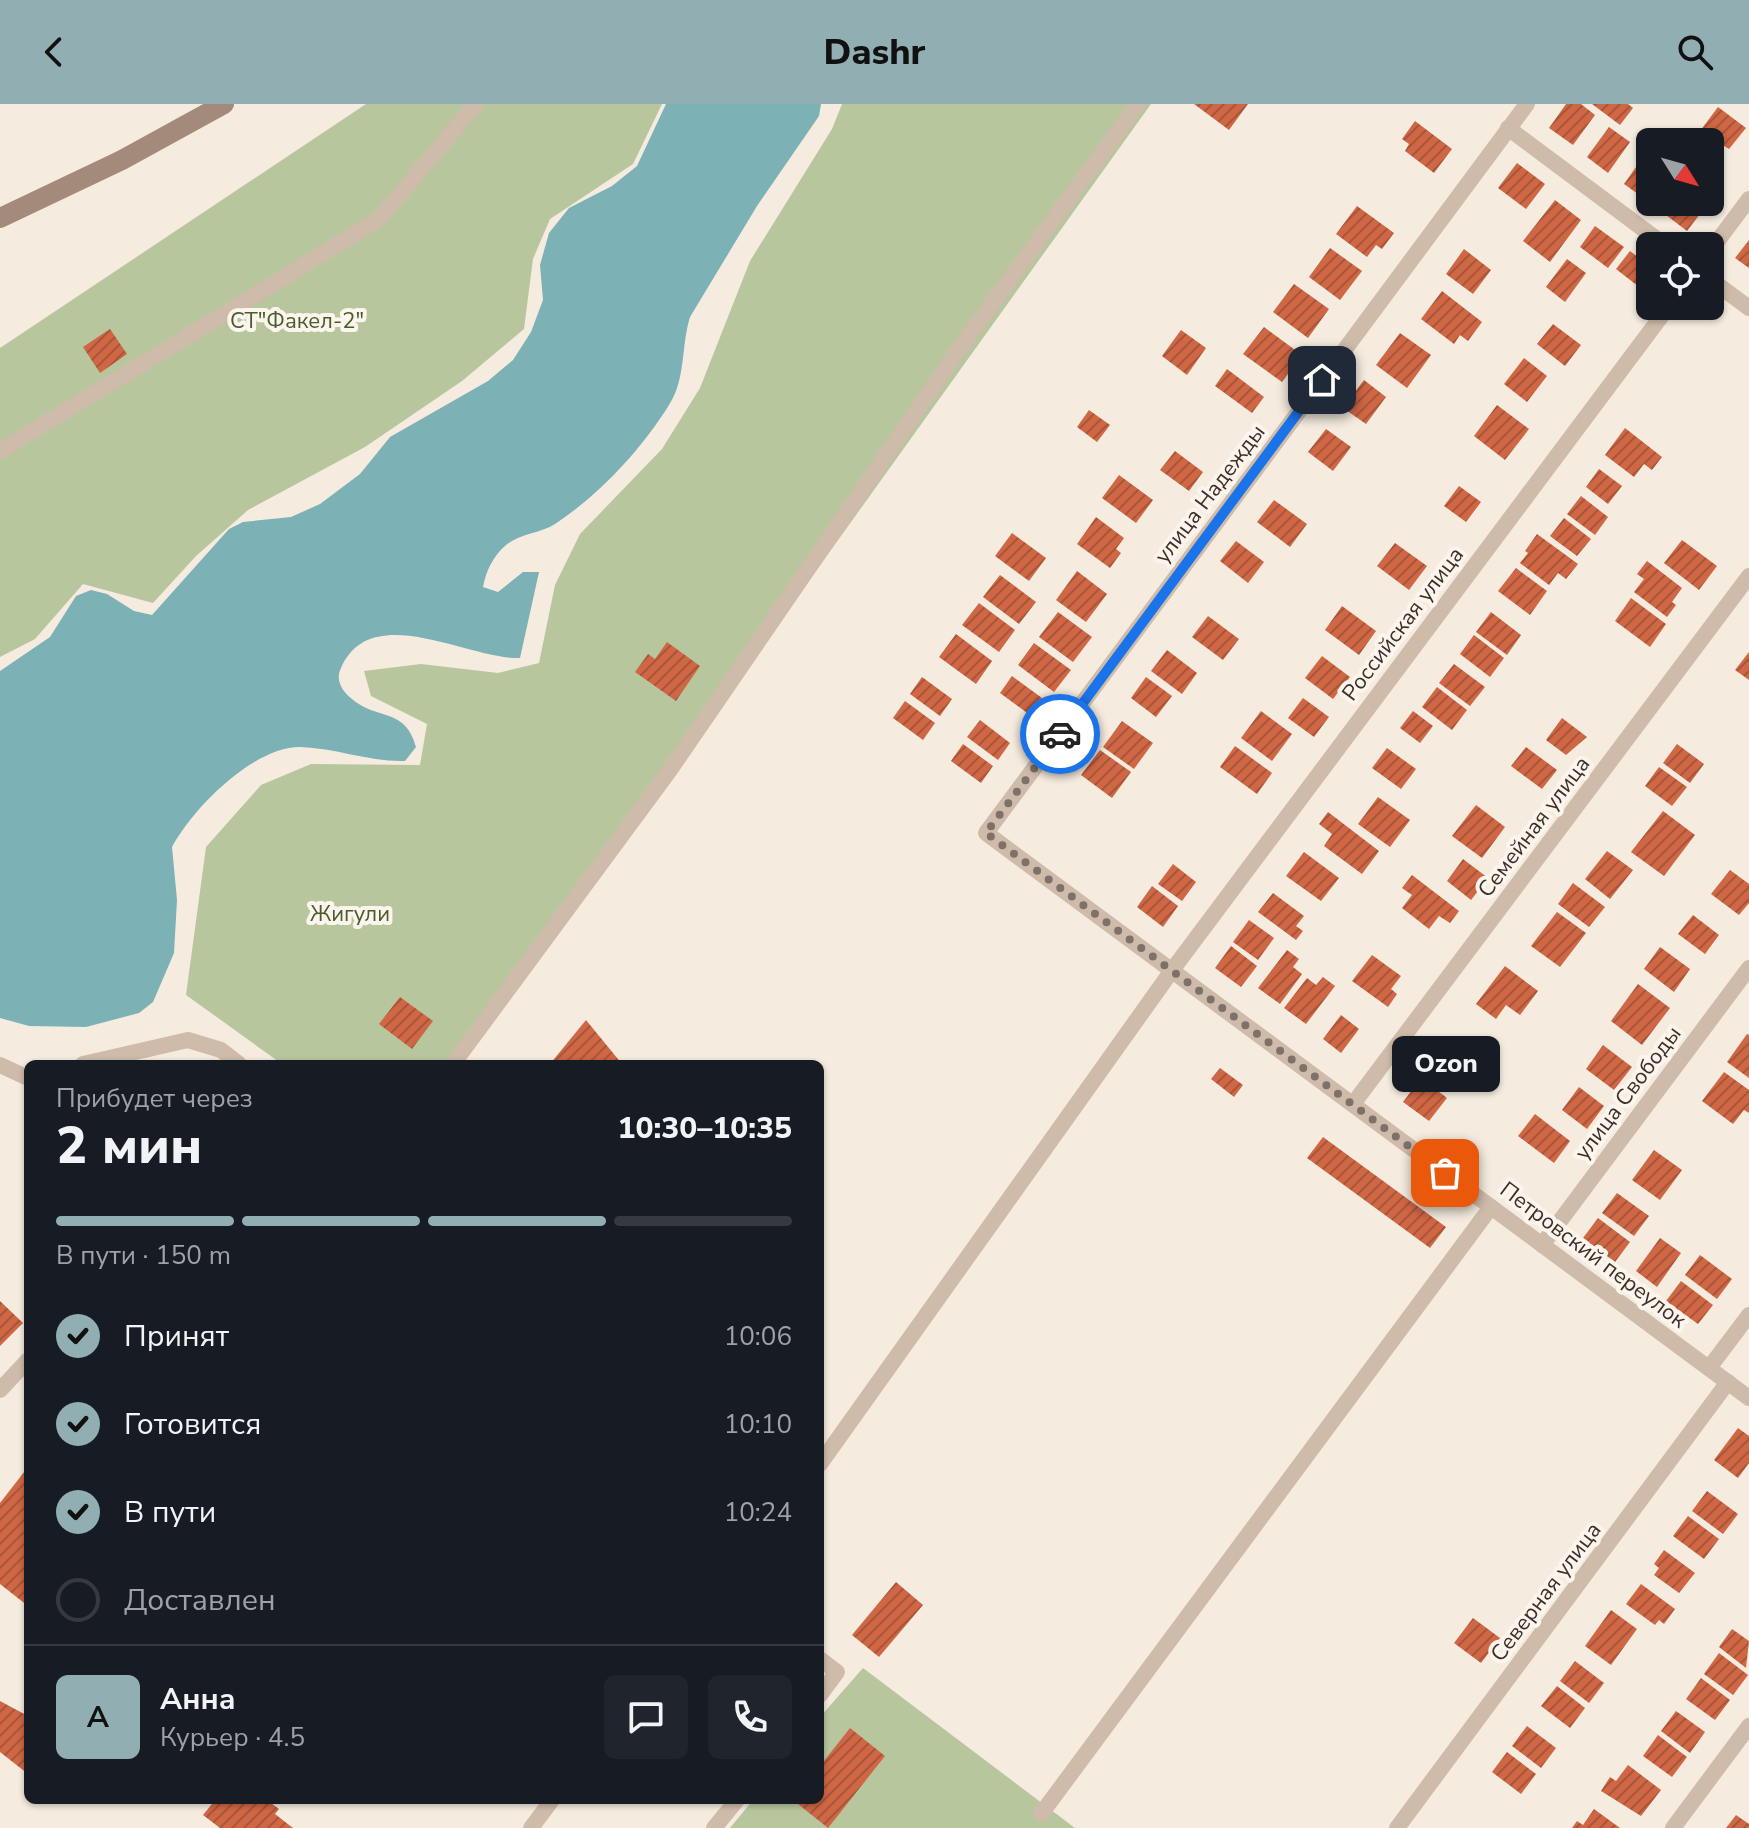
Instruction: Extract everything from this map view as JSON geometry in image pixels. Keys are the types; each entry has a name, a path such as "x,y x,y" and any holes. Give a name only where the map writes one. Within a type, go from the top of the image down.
{"street":[{"path":"0,218 122,160 224,104"},
{"path":"0,451 379,219 476,104"},
{"path":"456,1060 670,770 961,346 1138,104"},
{"name":"улица Надежды","path":"986,833 1527,104"},
{"path":"1508,128 1647,232"},
{"path":"1724,232 1749,199"},
{"path":"1724,289 1749,308"},
{"name":"Российская улица","path":"824,1458 1173,969 1659,320"},
{"name":"Семейная улица","path":"1353,1104 1749,576"},
{"name":"Петровский переулок","path":"986,833 1749,1398"},
{"name":"улица Свободы","path":"1542,1245 1749,968"},
{"path":"100,1060 188,1040 221,1050 234,1060"},
{"path":"0,1065 24,1076"},
{"path":"1041,1814 1491,1207"},
{"path":"1709,1368 1749,1315"},
{"path":"0,1390 24,1364"},
{"name":"Северная улица","path":"1397,1828 1728,1382"},
{"path":"824,1662 837,1672 824,1690"},
{"path":"1673,1828 1749,1726"},
{"path":"531,1828 549,1804"},
{"path":"714,1828 734,1804"}],"green space":[{"name":"СТ\"Факел-2\"","path":"366,104 662,104 633,164 550,219 533,259 524,329 462,381 365,447 248,510 196,556 153,603 83,584 35,639 0,657 0,348"},
{"name":"Жигули","path":"842,104 1151,104 465,1060 276,1060 186,995 206,847 261,785 311,764 420,765 427,724 371,696 364,671 421,664 498,673 539,663 555,585 580,534 662,449 700,388 750,261 832,129"},
{"path":"863,1668 1075,1828 730,1828 750,1804 824,1804 824,1712"}],"water":[{"path":"666,104 821,104 819,116 757,206 690,317 678,384 658,422 632,455 587,500 555,524 511,541 491,564 483,587 498,592 523,572 539,572 520,658 397,635 374,638 355,648 341,668 340,685 348,696 362,706 390,716 405,726 416,747 405,761 300,747 263,757 244,768 209,798 172,847 177,900 174,953 153,1002 139,1013 86,1027 29,1026 0,1018 0,671 50,637 76,596 91,590 107,594 134,611 152,615 229,529 243,522 291,517 320,504 360,474 390,437 488,381 513,360 531,332 543,300 540,265 549,233 569,208 612,186 637,166"}],"building":[{"path":"1194,104 1248,104 1229,130"},
{"path":"1566,104 1581,104 1595,115 1573,145 1549,128"},
{"path":"1592,104 1628,104 1633,108 1620,125"},
{"path":"1718,107 1746,128 1729,149 1724,146 1724,128 1702,128"},
{"path":"1415,121 1452,149 1434,173 1405,151 1409,144 1402,139"},
{"path":"1609,127 1630,142 1608,173 1587,157"},
{"path":"1517,163 1545,184 1526,209 1498,188"},
{"path":"1636,167 1636,193 1624,184"},
{"path":"1555,200 1581,220 1550,262 1523,241"},
{"path":"1357,206 1394,233 1382,249 1376,245 1367,257 1336,234"},
{"path":"1667,216 1698,216 1687,231"},
{"path":"1595,226 1624,247 1608,268 1580,247"},
{"path":"1749,240 1749,268 1735,258"},
{"path":"1330,248 1362,271 1340,300 1309,277"},
{"path":"1464,249 1491,270 1473,294 1446,274"},
{"path":"1630,251 1636,256 1636,285 1616,269"},
{"path":"1567,259 1586,273 1565,302 1546,287"},
{"path":"1294,284 1329,309 1308,338 1273,312"},
{"path":"1442,291 1482,322 1468,341 1460,335 1454,344 1421,319"},
{"path":"1553,324 1581,345 1565,366 1537,344"},
{"path":"1264,327 1302,355 1282,382 1243,354"},
{"path":"110,329 127,354 100,373 83,347"},
{"path":"1181,330 1206,348 1187,375 1162,356"},
{"path":"1400,333 1431,355 1407,388 1376,365"},
{"path":"1524,358 1547,376 1527,402 1504,384"},
{"path":"1227,369 1264,397 1252,413 1215,386"},
{"path":"1364,380 1386,397 1366,424 1343,408"},
{"path":"1497,405 1529,429 1505,460 1474,436"},
{"path":"1089,410 1110,425 1097,442 1077,427"},
{"path":"1625,428 1662,457 1652,470 1644,464 1634,477 1605,455"},
{"path":"1326,429 1351,447 1333,471 1308,452"},
{"path":"1175,451 1203,472 1189,491 1160,470"},
{"path":"1599,469 1622,486 1608,504 1586,487"},
{"path":"1119,475 1153,500 1136,523 1102,498"},
{"path":"1459,486 1481,502 1466,522 1444,506"},
{"path":"1581,496 1608,517 1595,535 1567,514"},
{"path":"1274,500 1307,524 1290,547 1257,522"},
{"path":"1096,517 1124,538 1116,549 1121,553 1110,568 1077,544"},
{"path":"1564,518 1591,539 1577,556 1550,536"},
{"path":"1012,533 1046,558 1029,581 995,556"},
{"path":"1537,534 1578,564 1566,579 1558,573 1549,585 1520,563"},
{"path":"1682,540 1717,566 1699,590 1664,563"},
{"path":"1236,541 1264,562 1248,583 1220,561"},
{"path":"1395,543 1427,566 1409,590 1377,566"},
{"path":"1647,561 1682,588 1672,602 1676,605 1667,617 1634,592 1644,579 1637,574"},
{"path":"1516,568 1547,591 1530,615 1498,591"},
{"path":"1077,571 1107,594 1086,622 1056,600"},
{"path":"1000,575 1036,602 1019,624 983,597"},
{"path":"1631,598 1666,624 1650,647 1615,621"},
{"path":"979,603 1015,630 999,652 962,625"},
{"path":"1342,606 1376,631 1359,655 1325,630"},
{"path":"1058,612 1092,637 1073,662 1039,637"},
{"path":"1491,612 1521,635 1507,655 1476,632"},
{"path":"1208,616 1239,639 1223,660 1192,637"},
{"path":"956,634 992,661 976,684 939,657"},
{"path":"1474,635 1504,658 1490,677 1460,654"},
{"path":"667,642 700,666 676,701 635,672 648,654 655,659"},
{"path":"1034,643 1071,670 1054,692 1018,665"},
{"path":"1167,650 1197,673 1182,694 1151,671"},
{"path":"1749,652 1749,680 1735,670"},
{"path":"1322,656 1350,677 1333,699 1305,678"},
{"path":"1454,664 1485,687 1470,706 1439,683"},
{"path":"1012,676 1042,698 1030,715 1000,693"},
{"path":"922,677 952,699 940,716 910,694"},
{"path":"1146,677 1172,696 1156,717 1131,698"},
{"path":"1437,687 1467,710 1452,730 1422,707"},
{"path":"1303,698 1329,717 1314,737 1288,718"},
{"path":"905,701 935,723 923,740 893,718"},
{"path":"1261,711 1292,734 1272,761 1241,738"},
{"path":"1413,711 1433,726 1420,743 1400,728"},
{"path":"1562,718 1587,737 1566,755 1546,740"},
{"path":"980,720 1010,743 998,760 967,737"},
{"path":"1122,721 1153,743 1134,769 1103,747"},
{"path":"963,744 993,766 981,783 951,761"},
{"path":"1677,744 1704,764 1690,783 1663,763"},
{"path":"1235,746 1272,773 1257,794 1220,767"},
{"path":"1526,747 1557,770 1542,789 1511,766"},
{"path":"1387,748 1416,769 1401,789 1372,768"},
{"path":"1100,750 1131,772 1112,798 1081,775"},
{"path":"1659,767 1687,787 1672,806 1645,786"},
{"path":"1378,797 1410,820 1390,847 1358,824"},
{"path":"1476,805 1505,827 1482,858 1452,836"},
{"path":"1663,811 1695,835 1664,876 1631,852"},
{"path":"1328,812 1379,851 1362,874 1324,846 1332,834 1319,824"},
{"path":"1607,851 1633,870 1610,899 1585,879"},
{"path":"1304,852 1339,878 1321,901 1286,876"},
{"path":"1463,859 1488,878 1471,900 1447,881"},
{"path":"1173,864 1196,882 1182,901 1158,884"},
{"path":"1730,870 1749,884 1749,903 1739,915 1711,894"},
{"path":"1412,875 1459,911 1450,923 1439,916 1429,929 1402,908 1412,895 1402,888"},
{"path":"1573,883 1605,907 1589,927 1558,904"},
{"path":"1152,886 1178,906 1163,927 1137,907"},
{"path":"1273,893 1304,916 1296,926 1303,931 1296,940 1258,912"},
{"path":"1557,912 1586,933 1560,967 1531,946"},
{"path":"1693,915 1719,935 1705,954 1678,934"},
{"path":"1249,920 1274,938 1258,960 1233,942"},
{"path":"1231,946 1257,966 1241,987 1215,968"},
{"path":"1660,947 1690,969 1674,992 1644,969"},
{"path":"1287,950 1299,959 1293,967 1302,974 1280,1004 1258,988"},
{"path":"1372,955 1401,976 1391,989 1397,994 1388,1007 1352,981"},
{"path":"1505,966 1538,991 1520,1015 1506,1005 1496,1019 1476,1004"},
{"path":"1323,977 1335,986 1306,1024 1284,1008 1307,978 1316,985"},
{"path":"1638,984 1670,1008 1642,1045 1611,1021"},
{"path":"400,997 433,1021 412,1049 379,1024"},
{"path":"1341,1015 1359,1029 1341,1053 1323,1039"},
{"path":"586,1020 619,1060 553,1060"},
{"path":"1749,1035 1749,1078 1727,1062"},
{"path":"1603,1045 1632,1067 1614,1090 1586,1069"},
{"path":"1220,1068 1243,1085 1234,1097 1211,1079"},
{"path":"1724,1072 1749,1090 1749,1113 1744,1110 1733,1124 1702,1101"},
{"path":"1421,1078 1447,1098 1429,1121 1403,1102"},
{"path":"1579,1087 1604,1106 1587,1129 1562,1110"},
{"path":"1535,1114 1570,1141 1554,1163 1518,1136"},
{"path":"1323,1137 1446,1227 1430,1248 1307,1158"},
{"path":"1654,1150 1682,1170 1660,1200 1632,1180"},
{"path":"1617,1193 1649,1216 1634,1236 1602,1213"},
{"path":"1598,1218 1630,1242 1615,1262 1583,1238"},
{"path":"1660,1238 1681,1253 1657,1287 1636,1271"},
{"path":"1700,1255 1732,1279 1717,1299 1685,1275"},
{"path":"1681,1281 1713,1305 1698,1324 1666,1301"},
{"path":"0,1301 23,1323 0,1346"},
{"path":"1738,1428 1749,1436 1749,1463 1738,1478 1714,1460"},
{"path":"24,1472 24,1603 0,1584 0,1503"},
{"path":"1707,1491 1738,1514 1723,1534 1692,1511"},
{"path":"1688,1516 1719,1539 1704,1559 1673,1536"},
{"path":"1664,1550 1695,1573 1679,1593 1654,1575 1659,1568 1654,1564"},
{"path":"896,1582 923,1605 879,1657 852,1635"},
{"path":"1641,1584 1675,1609 1664,1624 1659,1620 1655,1625 1626,1604"},
{"path":"1611,1610 1637,1629 1611,1665 1585,1646"},
{"path":"1473,1618 1500,1638 1481,1663 1454,1643"},
{"path":"1732,1629 1749,1641 1746,1668 1719,1647"},
{"path":"1719,1653 1748,1675 1733,1695 1704,1674"},
{"path":"1575,1661 1604,1683 1589,1703 1560,1681"},
{"path":"1701,1678 1730,1700 1715,1720 1686,1699"},
{"path":"1557,1686 1585,1708 1570,1728 1541,1706"},
{"path":"0,1701 24,1714 24,1771 0,1752"},
{"path":"1676,1711 1705,1732 1690,1753 1661,1731"},
{"path":"1527,1726 1556,1748 1541,1768 1512,1746"},
{"path":"850,1728 885,1756 828,1828 798,1804 824,1804 824,1761"},
{"path":"1658,1735 1687,1757 1672,1777 1643,1756"},
{"path":"1507,1752 1536,1774 1521,1794 1492,1772"},
{"path":"1628,1765 1661,1790 1641,1816 1601,1791 1610,1777 1616,1781"},
{"path":"212,1804 272,1804 279,1809 275,1814 293,1828 220,1828 203,1815"},
{"path":"1594,1809 1620,1828 1572,1828 1577,1821 1583,1825"},
{"path":"1736,1815 1749,1824 1749,1828 1726,1828"}],"way so far":[{"path":"1060,734 986,833 1445,1173"}],"place":[{"name":"Ozon","path":"1445,1173"}],"route":[{"path":"1060,734 1322,380"}]}
